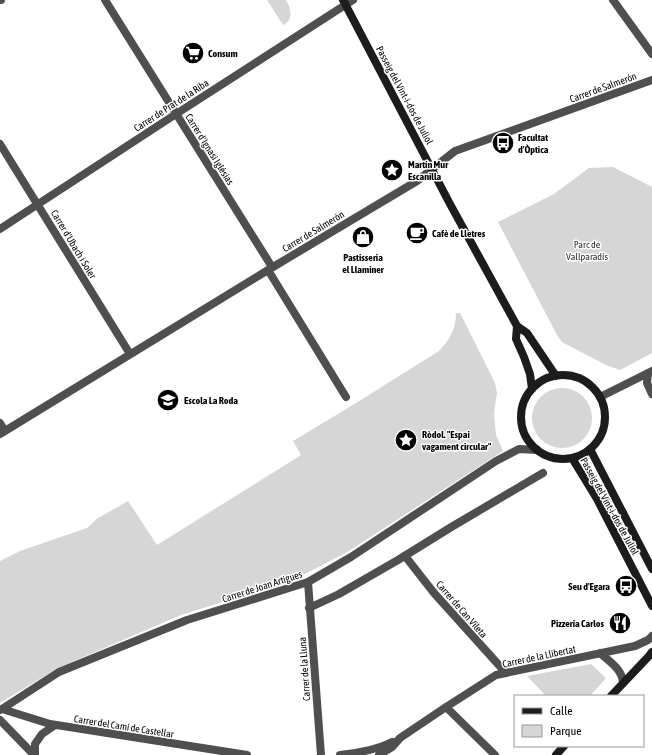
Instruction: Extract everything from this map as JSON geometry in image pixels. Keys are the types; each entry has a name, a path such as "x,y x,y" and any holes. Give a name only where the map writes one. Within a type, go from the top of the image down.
{"street":[{"name":"Carrer d'Ignasi Iglésias","path":"105,0 270,268 346,397"},
{"name":"Carrer de Prat de la Riba","path":"0,229 344,2 353,0"},
{"path":"613,0 652,54"},
{"name":"Passeig del Vint-i-dos de Juliol","path":"344,2 450,204 517,326 527,333 556,376"},
{"name":"Carrer de Salmerón","path":"2,433 270,268 417,181 455,151 652,80"},
{"name":"Carrer d'Ubach i Soler","path":"0,144 130,354"},
{"name":"Passeig del Vint-i-dos de Juliol","path":"517,326 516,339 530,374 532,389"},
{"path":"650,372 647,383 652,394"},
{"path":"600,397 650,372"},
{"name":"Passeig del Vint-i-dos de Juliol","path":"566,375 576,377 586,382 594,388 600,397 604,408 605,419 603,430 598,441 582,455 572,458 554,458 537,450 525,435 522,425 522,406 526,397 539,383 547,378 556,376 566,375"},
{"path":"0,423 2,433"},
{"name":"Carrer de Joan Artigues","path":"1,709 59,672 187,620 308,582 351,557 496,461 519,449 537,450"},
{"name":"Passeig del Vint-i-dos de Juliol","path":"590,449 652,568"},
{"name":"Passeig del Vint-i-dos de Juliol","path":"572,458 596,499 652,606"},
{"path":"310,608 340,594 543,473"},
{"name":"Carrer de Can Vileta","path":"405,556 434,593 506,673"},
{"name":"Carrer de la Lluna","path":"308,582 321,755"},
{"name":"Carrer de la Llibertat","path":"379,755 392,747 400,738 496,675 635,646 648,640 652,636"},
{"path":"600,653 618,669 623,678 623,683"},
{"path":"612,695 651,654"},
{"path":"446,707 495,755"},
{"name":"Carrer del Camí de Castellar","path":"1,709 54,725 246,755"},
{"path":"0,720 34,755"},
{"path":"34,755 35,744 42,734 54,725"},
{"path":"340,755 353,754 384,746 400,738"},
{"path":"556,755 563,747"}],"green space":[{"path":"267,0 286,0 289,7 290,17 286,23 283,25"},
{"name":"Parc de Vallparadís","path":"613,167 652,187 652,353 620,370 606,365 562,342 498,222 554,194 589,168"},
{"path":"456,313 460,313 495,383 497,393 494,413 496,435 503,451 349,551 303,575 181,615 58,668 0,703 0,561 20,551 87,528 98,518 128,501 157,545 301,455 293,441 439,351 452,334"},
{"path":"556,388 568,388 579,393 587,401 592,412 590,430 579,443 568,448 556,448 545,443 537,435 532,424 532,412 537,401 545,393"},
{"path":"591,664 606,678 591,695 545,695 527,676"}],"place":[{"name":"Consum","path":"193,53"},
{"name":"Facultat d'Òptica","path":"503,143"},
{"name":"Martín Mur Escanilla","path":"392,170"},
{"name":"Cafè de Lletres","path":"417,233"},
{"name":"Pastisseria el Llaminer","path":"363,237"},
{"name":"Escola La Roda","path":"168,400"},
{"name":"Ròdol. \"Espai vagament circular\"","path":"406,440"},
{"name":"Seu d'Egara","path":"626,586"},
{"name":"Pizzeria Carlos","path":"620,623"}]}
